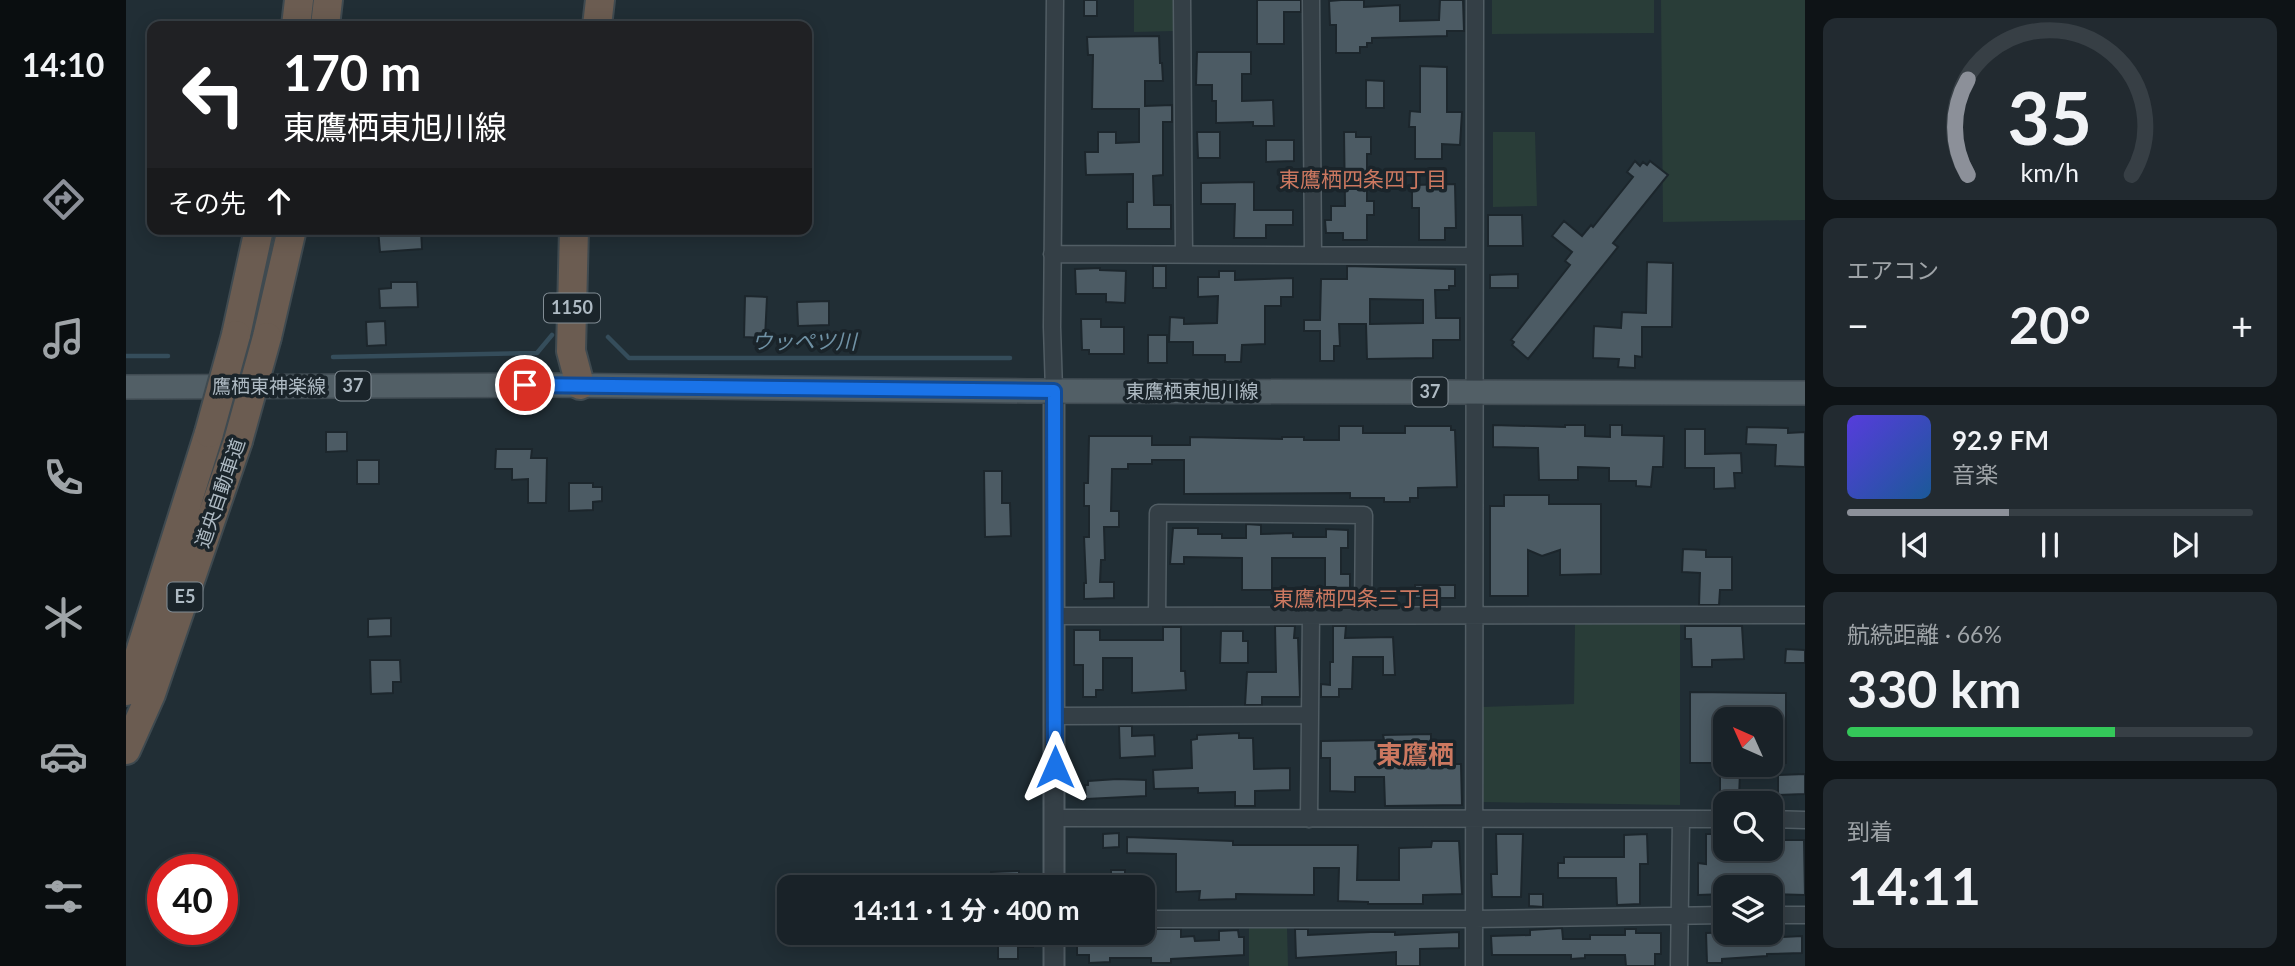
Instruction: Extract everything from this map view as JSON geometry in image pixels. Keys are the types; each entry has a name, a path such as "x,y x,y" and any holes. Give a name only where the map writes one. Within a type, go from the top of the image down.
{"highway":[{"path":"282,21 284,0"},
{"path":"297,21 299,0"},
{"path":"326,21 328,0"},
{"path":"581,21 583,0"},
{"path":"598,21 600,0"},
{"path":"236,335 251,235"},
{"name":"道央自動車道","path":"126,691 209,433 236,335 258,235"},
{"name":"道央自動車道","path":"126,750 151,694 238,441 267,337 291,235"},
{"name":"1150","path":"574,235 570,351 580,385"},
{"name":"1150","path":"580,385 588,351 590,235"}],"main road":[{"name":"鷹栖東神楽線","path":"126,387 580,385"},
{"name":"東鷹栖東旭川線","path":"580,385 1054,391 1805,393"}],"street":[{"path":"1054,875 1052,254 1055,0"},
{"path":"1182,0 1185,253"},
{"path":"1311,0 1313,253"},
{"path":"1474,966 1475,0"},
{"path":"1052,254 1313,253 1473,256"},
{"path":"1157,615 1158,513 1364,514 1363,614"},
{"path":"1310,819 1311,614"},
{"path":"1054,616 1805,615"},
{"path":"1055,716 1310,715"},
{"path":"1055,818 1713,819"},
{"path":"1679,966 1681,819"},
{"path":"1783,820 1805,820"},
{"path":"1155,919 1474,919 1713,915"},
{"path":"1783,915 1805,915"},
{"path":"1054,945 1054,966"}],"green space":[{"path":"1134,0 1173,0 1174,31 1134,32"},
{"path":"1492,0 1654,0 1654,33 1492,34"},
{"path":"1661,0 1805,0 1805,220 1663,222"},
{"path":"1493,132 1535,132 1537,206 1493,207"},
{"path":"1575,622 1680,623 1680,805 1483,802 1482,707 1574,704"},
{"path":"1249,928 1287,928 1288,966 1249,966"}],"building":[{"path":"1084,0 1097,0 1097,16 1084,16"},
{"path":"1257,0 1301,0 1301,12 1284,12 1284,44 1257,44"},
{"path":"1364,0 1364,7 1400,5 1400,21 1439,20 1440,0 1463,0 1464,31 1447,31 1447,36 1372,38 1372,43 1367,43 1367,47 1360,47 1360,53 1336,53 1336,25 1330,25 1329,1"},
{"path":"1159,36 1163,81 1145,81 1145,106 1172,105 1172,122 1163,122 1163,175 1153,176 1154,205 1171,205 1171,229 1127,229 1127,202 1133,202 1133,174 1086,175 1085,152 1098,152 1098,132 1116,132 1116,143 1139,142 1139,109 1092,109 1093,55 1088,55 1087,37"},
{"path":"1197,52 1251,52 1251,74 1242,74 1242,101 1273,100 1274,126 1253,126 1253,122 1216,123 1216,101 1212,101 1212,85 1196,85"},
{"path":"1420,66 1447,67 1447,112 1462,112 1460,145 1442,144 1442,159 1415,159 1415,127 1409,127 1410,111 1420,112"},
{"path":"1366,80 1384,81 1384,108 1366,108"},
{"path":"1197,132 1220,132 1220,158 1198,158"},
{"path":"1344,132 1356,132 1356,137 1371,137 1371,154 1367,154 1367,201 1374,201 1374,215 1367,215 1367,240 1343,240 1343,233 1326,233 1325,220 1331,220 1331,206 1345,206"},
{"path":"1266,140 1294,140 1294,161 1266,162"},
{"path":"1635,161 1640,166 1643,162 1647,165 1650,161 1668,175 1613,243 1618,247 1528,359 1512,345 1514,342 1511,340 1570,265 1565,261 1572,252 1552,236 1564,221 1582,236 1591,225 1593,227 1633,177 1627,172"},
{"path":"1254,182 1254,210 1293,210 1293,225 1266,225 1266,238 1234,238 1235,204 1201,204 1201,183"},
{"path":"1455,184 1456,228 1445,228 1445,240 1419,240 1419,208 1412,208 1412,185"},
{"path":"1488,215 1522,215 1523,246 1488,246"},
{"path":"379,235 421,235 422,249 380,252"},
{"path":"1647,262 1673,263 1672,327 1642,327 1642,357 1635,356 1635,368 1618,367 1619,359 1593,358 1594,326 1621,328 1622,312 1646,313"},
{"path":"1153,266 1166,266 1166,288 1153,288"},
{"path":"1347,266 1455,269 1455,286 1449,286 1449,290 1435,290 1436,318 1460,318 1460,340 1433,340 1433,358 1367,359 1366,324 1339,324 1340,346 1334,346 1334,361 1320,361 1320,331 1304,331 1304,320 1320,320 1321,279 1347,279","holes":["1370,299 1423,300 1423,323 1370,324"]},
{"path":"1075,269 1126,271 1125,303 1106,302 1106,294 1076,294"},
{"path":"1219,271 1235,271 1235,280 1293,278 1293,297 1281,297 1281,306 1265,306 1265,344 1242,345 1241,362 1225,362 1225,355 1193,355 1193,342 1169,342 1170,317 1184,318 1184,324 1217,323 1218,296 1198,297 1198,277 1219,277"},
{"path":"1518,274 1518,288 1490,288 1490,275"},
{"path":"391,282 417,282 418,307 380,308 379,289 391,288"},
{"path":"745,296 767,297 765,338 744,337"},
{"path":"829,301 829,325 798,326 797,302"},
{"path":"1081,319 1101,319 1101,327 1124,327 1124,354 1089,354 1089,350 1082,350"},
{"path":"385,321 386,345 367,346 366,322"},
{"path":"1148,335 1167,335 1167,363 1148,363"},
{"path":"1493,425 1585,425 1585,436 1610,437 1610,425 1622,425 1622,435 1664,436 1663,467 1653,467 1651,487 1636,486 1636,481 1609,481 1609,468 1578,467 1578,480 1539,480 1538,448 1493,447"},
{"path":"1339,426 1363,426 1363,433 1405,433 1405,426 1451,426 1451,430 1455,430 1457,487 1418,488 1418,498 1410,498 1410,502 1384,502 1384,498 1350,498 1350,493 1184,494 1184,460 1152,460 1152,464 1128,464 1128,469 1112,469 1111,511 1119,511 1119,527 1104,527 1105,560 1101,560 1100,582 1114,582 1114,598 1084,599 1084,537 1089,537 1089,506 1084,506 1084,483 1088,483 1089,436 1152,436 1152,445 1190,445 1190,437 1304,437 1304,440 1339,440"},
{"path":"1747,427 1788,428 1788,433 1805,432 1805,467 1775,466 1776,445 1746,444"},
{"path":"1685,429 1705,429 1705,454 1741,453 1742,473 1734,473 1735,488 1714,489 1714,468 1685,468"},
{"path":"326,432 347,432 347,451 326,452"},
{"path":"496,449 532,449 531,458 547,458 546,503 528,503 528,479 512,480 512,469 495,469"},
{"path":"357,460 379,460 379,484 357,484"},
{"path":"984,471 1002,471 1002,503 1010,503 1011,536 985,537"},
{"path":"569,483 593,483 593,487 602,487 602,501 593,502 593,510 569,511"},
{"path":"1504,495 1549,495 1549,504 1601,504 1601,574 1560,575 1560,550 1542,556 1528,550 1528,596 1490,596 1490,506 1504,506"},
{"path":"1246,524 1261,525 1261,534 1293,533 1293,537 1326,537 1326,529 1348,530 1348,548 1341,548 1341,574 1350,574 1350,591 1325,592 1325,558 1272,558 1272,590 1242,590 1242,558 1184,557 1184,564 1170,564 1173,528 1198,528 1198,534 1246,538"},
{"path":"1683,549 1706,550 1706,557 1732,557 1732,590 1720,590 1719,605 1699,605 1700,573 1682,572"},
{"path":"1415,585 1455,585 1455,598 1415,598"},
{"path":"391,618 391,636 368,637 368,619"},
{"path":"1275,626 1295,626 1294,638 1298,638 1300,697 1262,697 1262,705 1245,705 1247,672 1276,672"},
{"path":"1333,626 1346,626 1345,638 1393,637 1395,675 1383,675 1383,657 1353,657 1352,689 1339,689 1339,697 1321,697 1321,684 1330,685"},
{"path":"1685,626 1742,626 1744,659 1712,660 1712,667 1692,667 1691,639 1685,639"},
{"path":"1163,627 1181,627 1181,671 1185,671 1186,690 1132,693 1132,658 1103,658 1103,690 1096,690 1096,697 1083,697 1083,665 1074,665 1074,630 1100,630 1100,640 1163,640"},
{"path":"1221,631 1243,631 1243,641 1248,641 1248,663 1220,663"},
{"path":"1786,649 1805,650 1805,663 1785,663"},
{"path":"370,660 400,660 401,682 393,682 393,693 371,694"},
{"path":"1690,692 1786,693 1786,763 1783,763 1783,707 1713,707 1713,763 1690,763"},
{"path":"1119,726 1132,726 1132,736 1154,735 1155,756 1120,758"},
{"path":"1239,733 1239,738 1253,738 1254,769 1290,768 1290,790 1255,791 1255,806 1235,806 1235,792 1198,793 1198,788 1154,789 1153,770 1192,768 1191,740 1197,739 1197,735"},
{"path":"1431,734 1431,742 1445,750 1448,764 1461,764 1462,805 1385,806 1384,777 1355,777 1355,792 1330,791 1330,758 1321,758 1321,741 1384,740 1383,735"},
{"path":"1805,774 1805,794 1783,795 1783,791 1778,791 1778,777"},
{"path":"1720,777 1740,777 1739,791 1720,791"},
{"path":"1146,780 1146,796 1086,799 1085,785 1088,785 1088,781"},
{"path":"1119,833 1119,847 1103,848 1103,834"},
{"path":"1496,834 1523,834 1521,897 1492,897 1491,874 1497,874"},
{"path":"1647,834 1648,864 1640,864 1640,904 1617,905 1616,878 1558,878 1558,863 1564,863 1564,857 1624,857 1624,835"},
{"path":"1706,834 1713,834 1713,861 1783,861 1783,840 1804,840 1805,895 1783,894 1783,875 1713,875 1713,894 1698,895 1698,863 1706,864"},
{"path":"1127,837 1233,841 1233,845 1358,845 1357,880 1399,880 1399,848 1431,847 1432,841 1459,841 1462,894 1423,895 1423,904 1338,901 1339,868 1314,868 1314,895 1236,894 1236,899 1199,900 1200,891 1176,892 1176,854 1127,853"},
{"path":"1111,870 1125,870 1125,875 1095,875 1095,874 1111,874"},
{"path":"1019,871 1019,875 991,875 991,872"},
{"path":"1529,894 1543,894 1543,907 1529,906"},
{"path":"1562,928 1563,939 1590,939 1590,935 1625,935 1625,929 1636,929 1636,933 1661,933 1661,954 1655,954 1655,966 1626,966 1625,955 1585,955 1585,958 1571,959 1571,955 1492,955 1491,936 1530,935 1530,930"},
{"path":"1155,929 1181,929 1181,937 1194,936 1195,941 1219,940 1219,931 1238,930 1239,937 1244,937 1244,955 1171,959 1171,963 1151,963 1151,958 1110,958 1110,962 1089,963 1089,955 1077,955 1077,945 1155,945"},
{"path":"1295,929 1308,929 1308,935 1459,932 1459,948 1420,949 1420,966 1396,966 1396,952 1296,958"},
{"path":"1706,933 1713,933 1713,945 1783,945 1783,937 1802,936 1802,953 1767,954 1722,959 1722,963 1707,963"},
{"path":"998,945 1033,945 1018,947 1018,959 998,959"}],"waterway":[{"name":"ウッペツ川","path":"333,357 537,353 552,335"},
{"name":"ウッペツ川","path":"608,337 629,358 1010,358"},
{"name":"ウッペツ川","path":"126,356 168,356"}],"district":[{"name":"東鷹栖四条四丁目","path":"1363,180"},
{"name":"東鷹栖四条三丁目","path":"1357,599"},
{"name":"東鷹栖","path":"1415,755"}],"route":[{"path":"525,385 1054,391 1055,767"}]}
